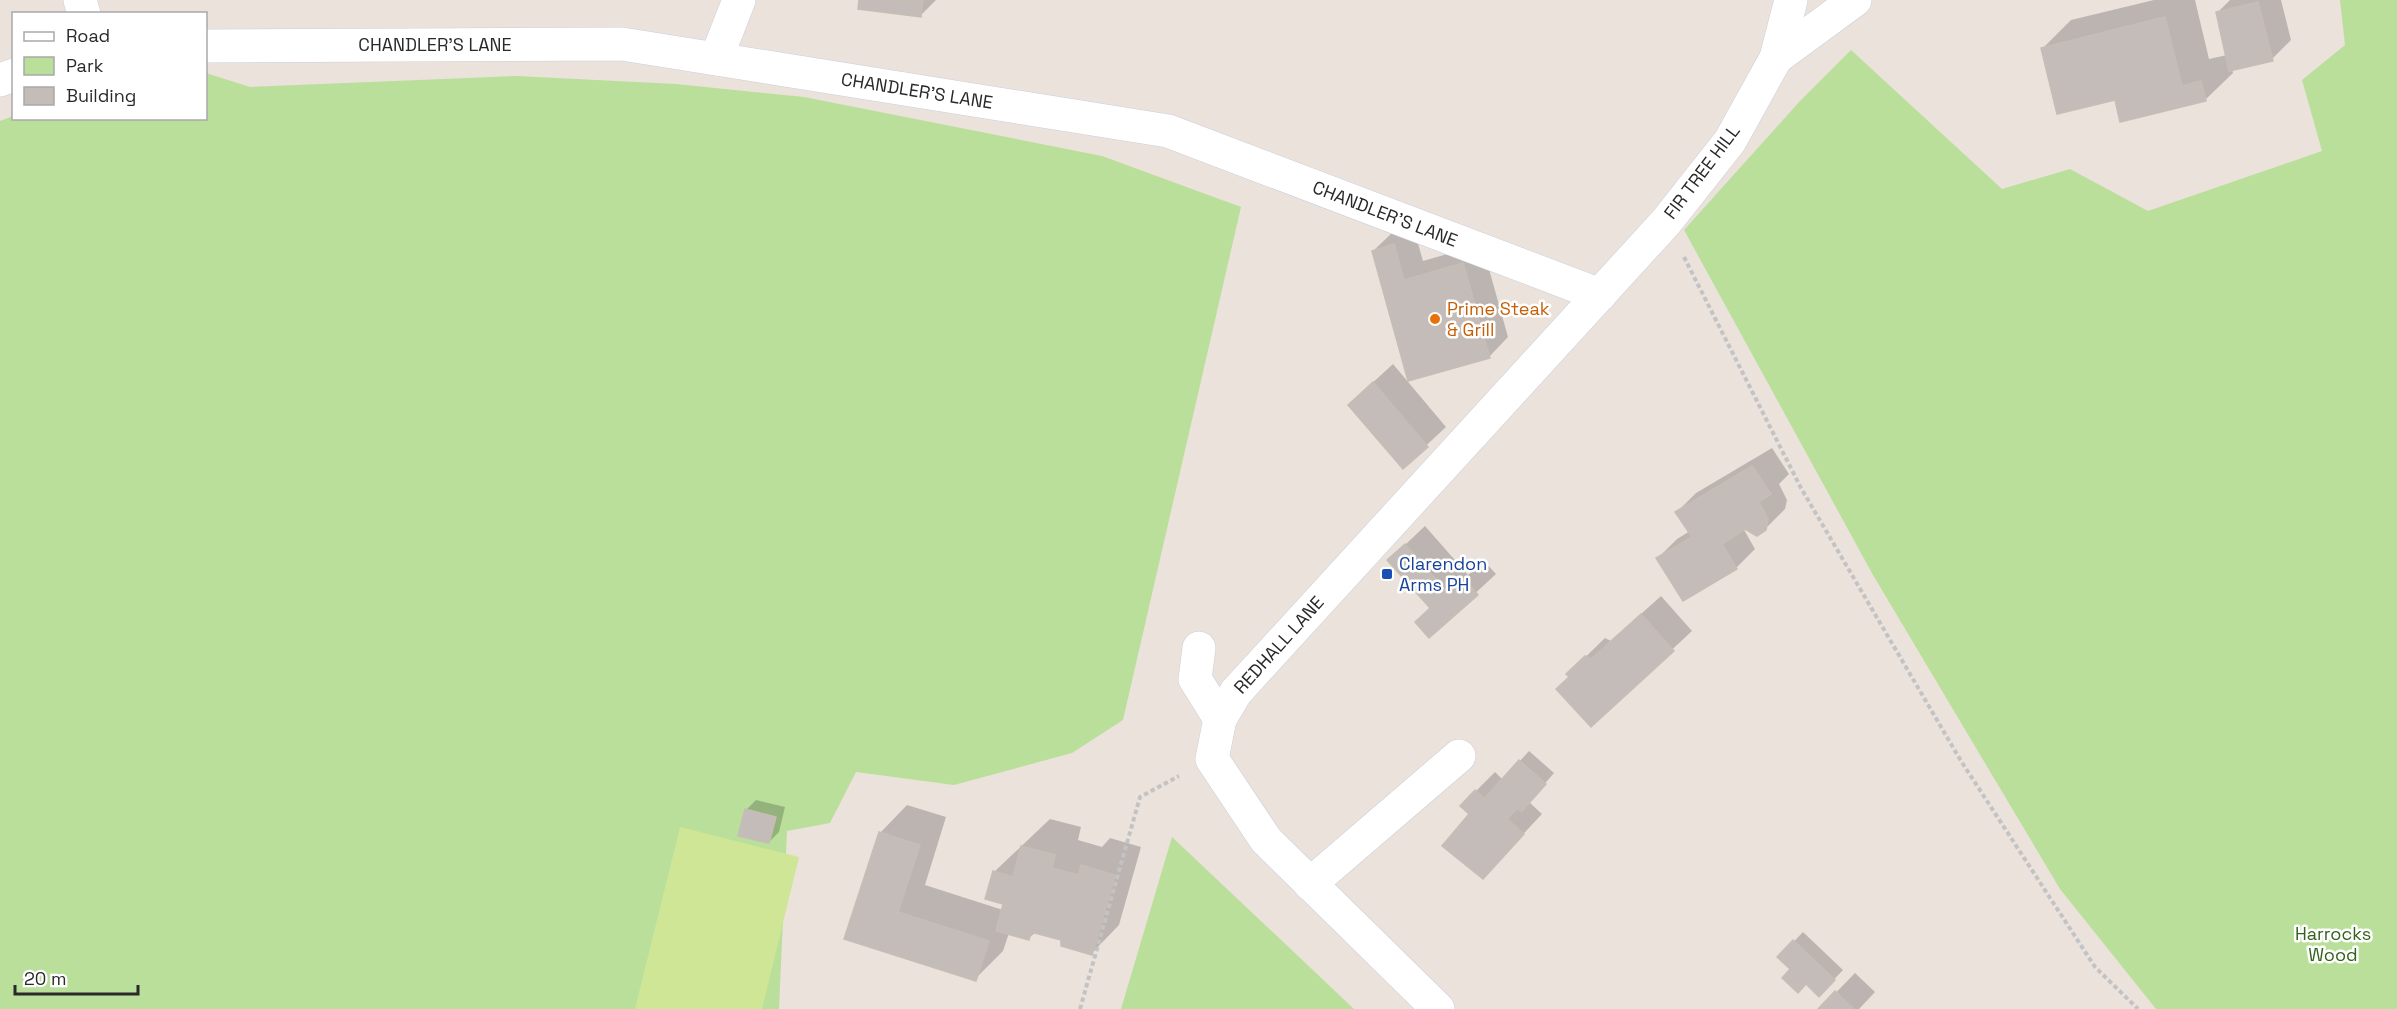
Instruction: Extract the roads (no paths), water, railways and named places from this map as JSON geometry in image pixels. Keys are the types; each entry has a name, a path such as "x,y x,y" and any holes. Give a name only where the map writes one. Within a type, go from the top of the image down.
{"street":[{"path":"716,59 740,0"},
{"name":"FIR TREE HILL","path":"1600,295 1666,222 1730,141 1776,58 1791,0"},
{"path":"1776,58 1856,0"},
{"name":"CHANDLER'S LANE","path":"207,46 622,44 1168,132 1600,295"},
{"name":"REDHALL LANE","path":"1310,884 1266,840 1212,759 1220,719 1236,692 1600,295"},
{"path":"1199,648 1195,679 1220,719"},
{"path":"1438,1009 1310,884 1459,756"}],"place":[{"name":"Prime Steak & Grill","path":"1435,319"},
{"name":"Clarendon Arms PH","path":"1387,574"}],"park label":[{"name":"Harrocks Wood","path":"2333,944"}]}
